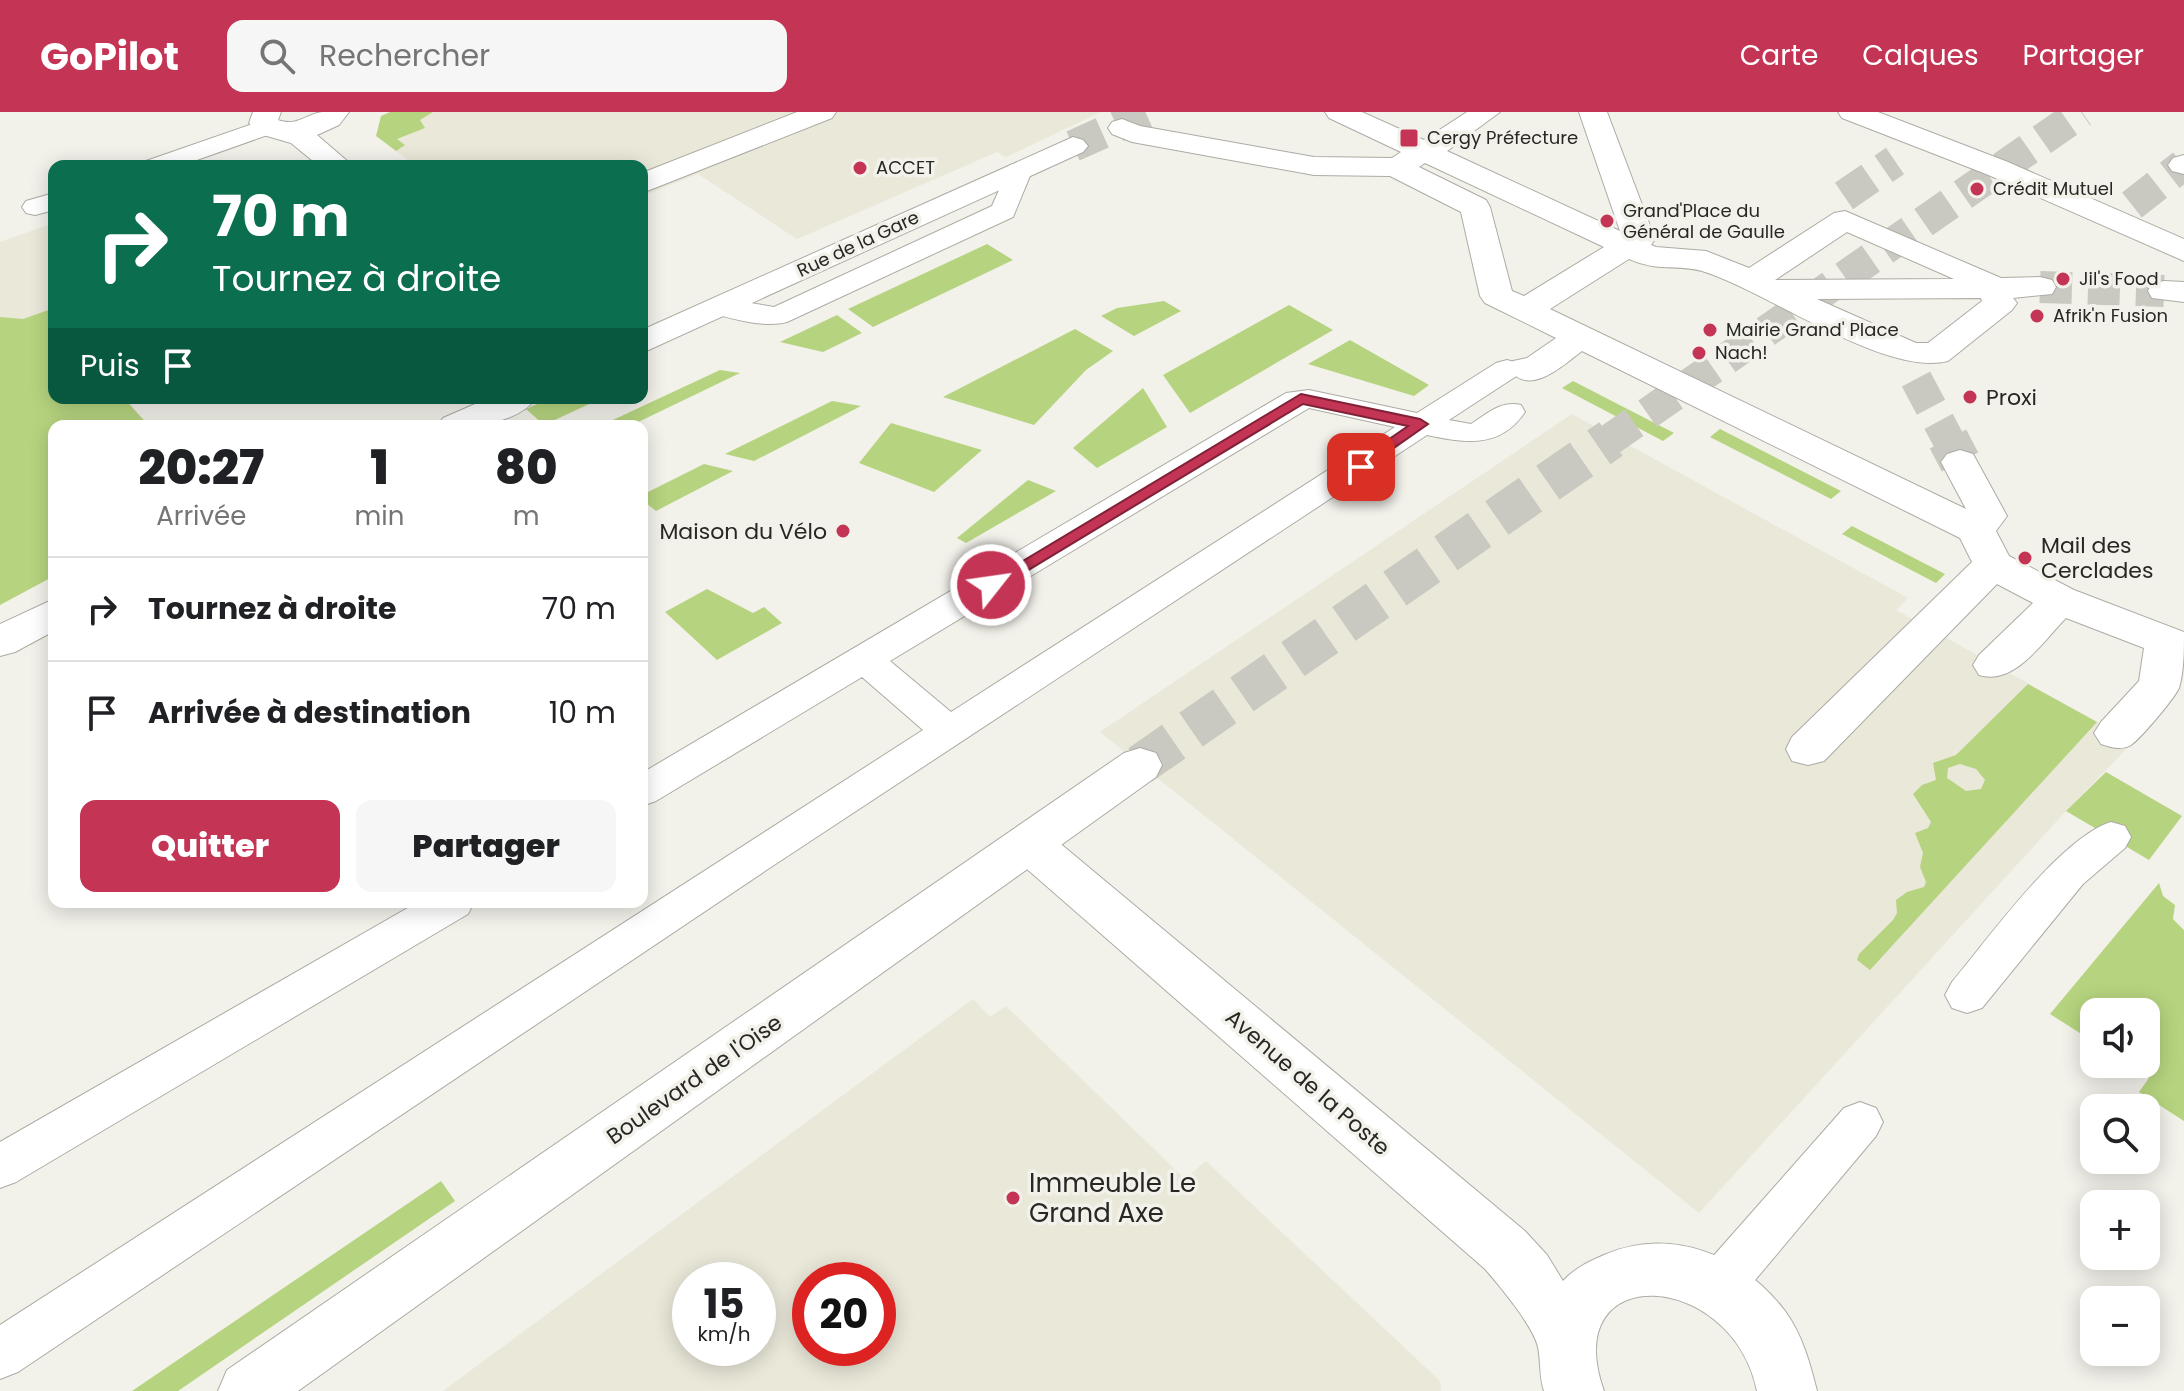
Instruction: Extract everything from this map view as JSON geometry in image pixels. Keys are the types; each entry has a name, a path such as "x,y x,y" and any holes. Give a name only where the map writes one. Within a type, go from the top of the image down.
{"street":[{"path":"648,182 822,112"},
{"path":"1158,112 1110,121 1132,133 1314,166 1328,173 1396,167 1486,112"},
{"path":"1328,173 1332,112"},
{"path":"1339,112 1628,247 1659,259 1706,261 1760,284 1910,353 1919,366"},
{"path":"1525,310 1639,239 1593,112"},
{"path":"1852,112 2121,212 2184,251"},
{"path":"270,119 319,125 334,114"},
{"path":"334,114 332,142 342,160"},
{"path":"270,119 301,137 330,160"},
{"path":"1895,161 1927,142"},
{"name":"Rue de la Gare","path":"648,340 1073,146"},
{"path":"1396,167 1475,207 1497,296 1607,349 1985,548 2060,600 2175,644 2159,686 2116,733"},
{"path":"1760,284 1844,208"},
{"path":"1844,208 1987,282 2000,303 1919,366"},
{"path":"1844,208 1919,366"},
{"path":"1760,284 1886,291 2040,287"},
{"path":"1526,366 1579,338"},
{"path":"469,420 505,404"},
{"path":"1808,749 1985,548 1988,516 1960,462"},
{"path":"1994,665 2060,600"},
{"path":"0,642 48,616"},
{"name":"Boulevard de l'Oise","path":"248,1391 1140,765"},
{"name":"Avenue de la Poste","path":"1028,843 1505,1250 1527,1274 1570,1366"},
{"path":"1570,1366 1574,1313 1590,1291 1613,1276 1640,1269 1671,1270 1694,1275 1738,1302 1770,1339 1789,1389"}],"lane":[{"path":"170,160 270,119"},
{"path":"0,1354 1384,452 1420,424 1526,366"},
{"path":"648,787 1297,400 1309,399 1474,434 1510,412"},
{"path":"864,659 950,732"},
{"path":"1967,995 2069,873 2111,837"},
{"path":"0,1167 443,908"},
{"path":"1718,1287 1860,1122"}],"shaded area":[{"path":"433,112 1101,112 1006,157 997,152 797,239 698,174 648,194 648,160 408,160 396,151 401,147 396,139 424,128 420,120"},
{"path":"48,225 48,310 23,319 0,317 0,242"},
{"path":"1572,414 1908,598 1896,610 2133,742 2066,811 1699,1213 1100,732"},
{"name":"Immeuble Le Grand Axe","path":"973,999 990,1017 1006,1006 1185,1179 1206,1161 1440,1381 1441,1391 443,1391"}],"green space":[{"path":"390,112 433,112 420,120 425,128 397,139 405,145 396,151 376,136 381,116"},
{"path":"987,244 1013,260 873,327 848,309"},
{"path":"1164,301 1181,311 1134,336 1101,316 1117,308"},
{"path":"1289,305 1333,330 1190,413 1163,375"},
{"path":"48,310 48,404 129,404 144,420 48,420 48,579 0,605 0,317 23,319"},
{"path":"837,315 862,333 823,352 780,342"},
{"path":"1075,329 1113,351 1086,370 1034,425 943,397"},
{"path":"1350,340 1429,385 1414,396 1308,364"},
{"path":"720,370 740,373 642,420 613,420"},
{"path":"1573,381 1674,433 1663,441 1562,388"},
{"path":"1143,388 1167,427 1097,468 1073,448"},
{"path":"832,401 861,406 754,461 725,454"},
{"path":"537,404 589,404 555,420 538,420 526,409"},
{"path":"891,423 982,450 934,492 859,463"},
{"path":"1720,429 1841,491 1831,499 1710,437"},
{"path":"704,464 733,471 656,511 648,505 648,492"},
{"path":"1028,480 1056,491 966,543 957,538"},
{"path":"1852,526 1945,574 1936,583 1842,534"},
{"path":"707,589 753,613 764,607 782,623 717,660 665,612"},
{"path":"2028,684 2097,722 1870,970 1857,960 1859,954 1893,920 1897,913 1896,900 1907,892 1924,887 1926,882 1920,867 1923,853 1915,833 1928,828 1931,822 1913,794 1922,785 1936,780 1933,763 1956,755","holes":["1960,764 1976,769 1985,780 1981,789 1966,791 1947,778 1948,768"]},
{"path":"2106,772 2182,816 2149,860 2066,811"},
{"path":"2159,883 2163,896 2175,905 2173,919 2184,930 2184,1121 2160,1106 2160,1094 2139,1092 2149,1078 2160,1078 2160,998 2080,998 2080,1033 2050,1014"},
{"path":"441,1181 455,1201 178,1391 132,1391"}],"tunnel":[{"path":"1073,146 1149,112"},
{"path":"1608,441 2082,112"},
{"path":"1844,196 1895,161"},
{"path":"2132,205 2183,165"},
{"path":"2040,287 2164,291"},
{"path":"1916,379 1949,441"},
{"path":"1140,765 1611,439"},
{"path":"1948,439 1960,462"}],"place":[{"name":"Cergy Préfecture","path":"1409,138"},
{"name":"ACCET","path":"860,168"},
{"name":"Crédit Mutuel","path":"1977,189"},
{"name":"Grand'Place du Général de Gaulle","path":"1607,221"},
{"name":"Jil's Food","path":"2063,279"},
{"name":"Afrik'n Fusion","path":"2037,316"},
{"name":"Mairie Grand' Place","path":"1710,330"},
{"name":"Nach!","path":"1699,353"},
{"name":"Proxi","path":"1970,397"},
{"name":"Maison du Vélo","path":"843,531"},
{"name":"Mail des Cerclades","path":"2025,558"},
{"name":"Immeuble Le Grand Axe","path":"1013,1198"}],"route":[{"path":"991,585 1297,400 1309,399 1420,424 1361,467"}]}
